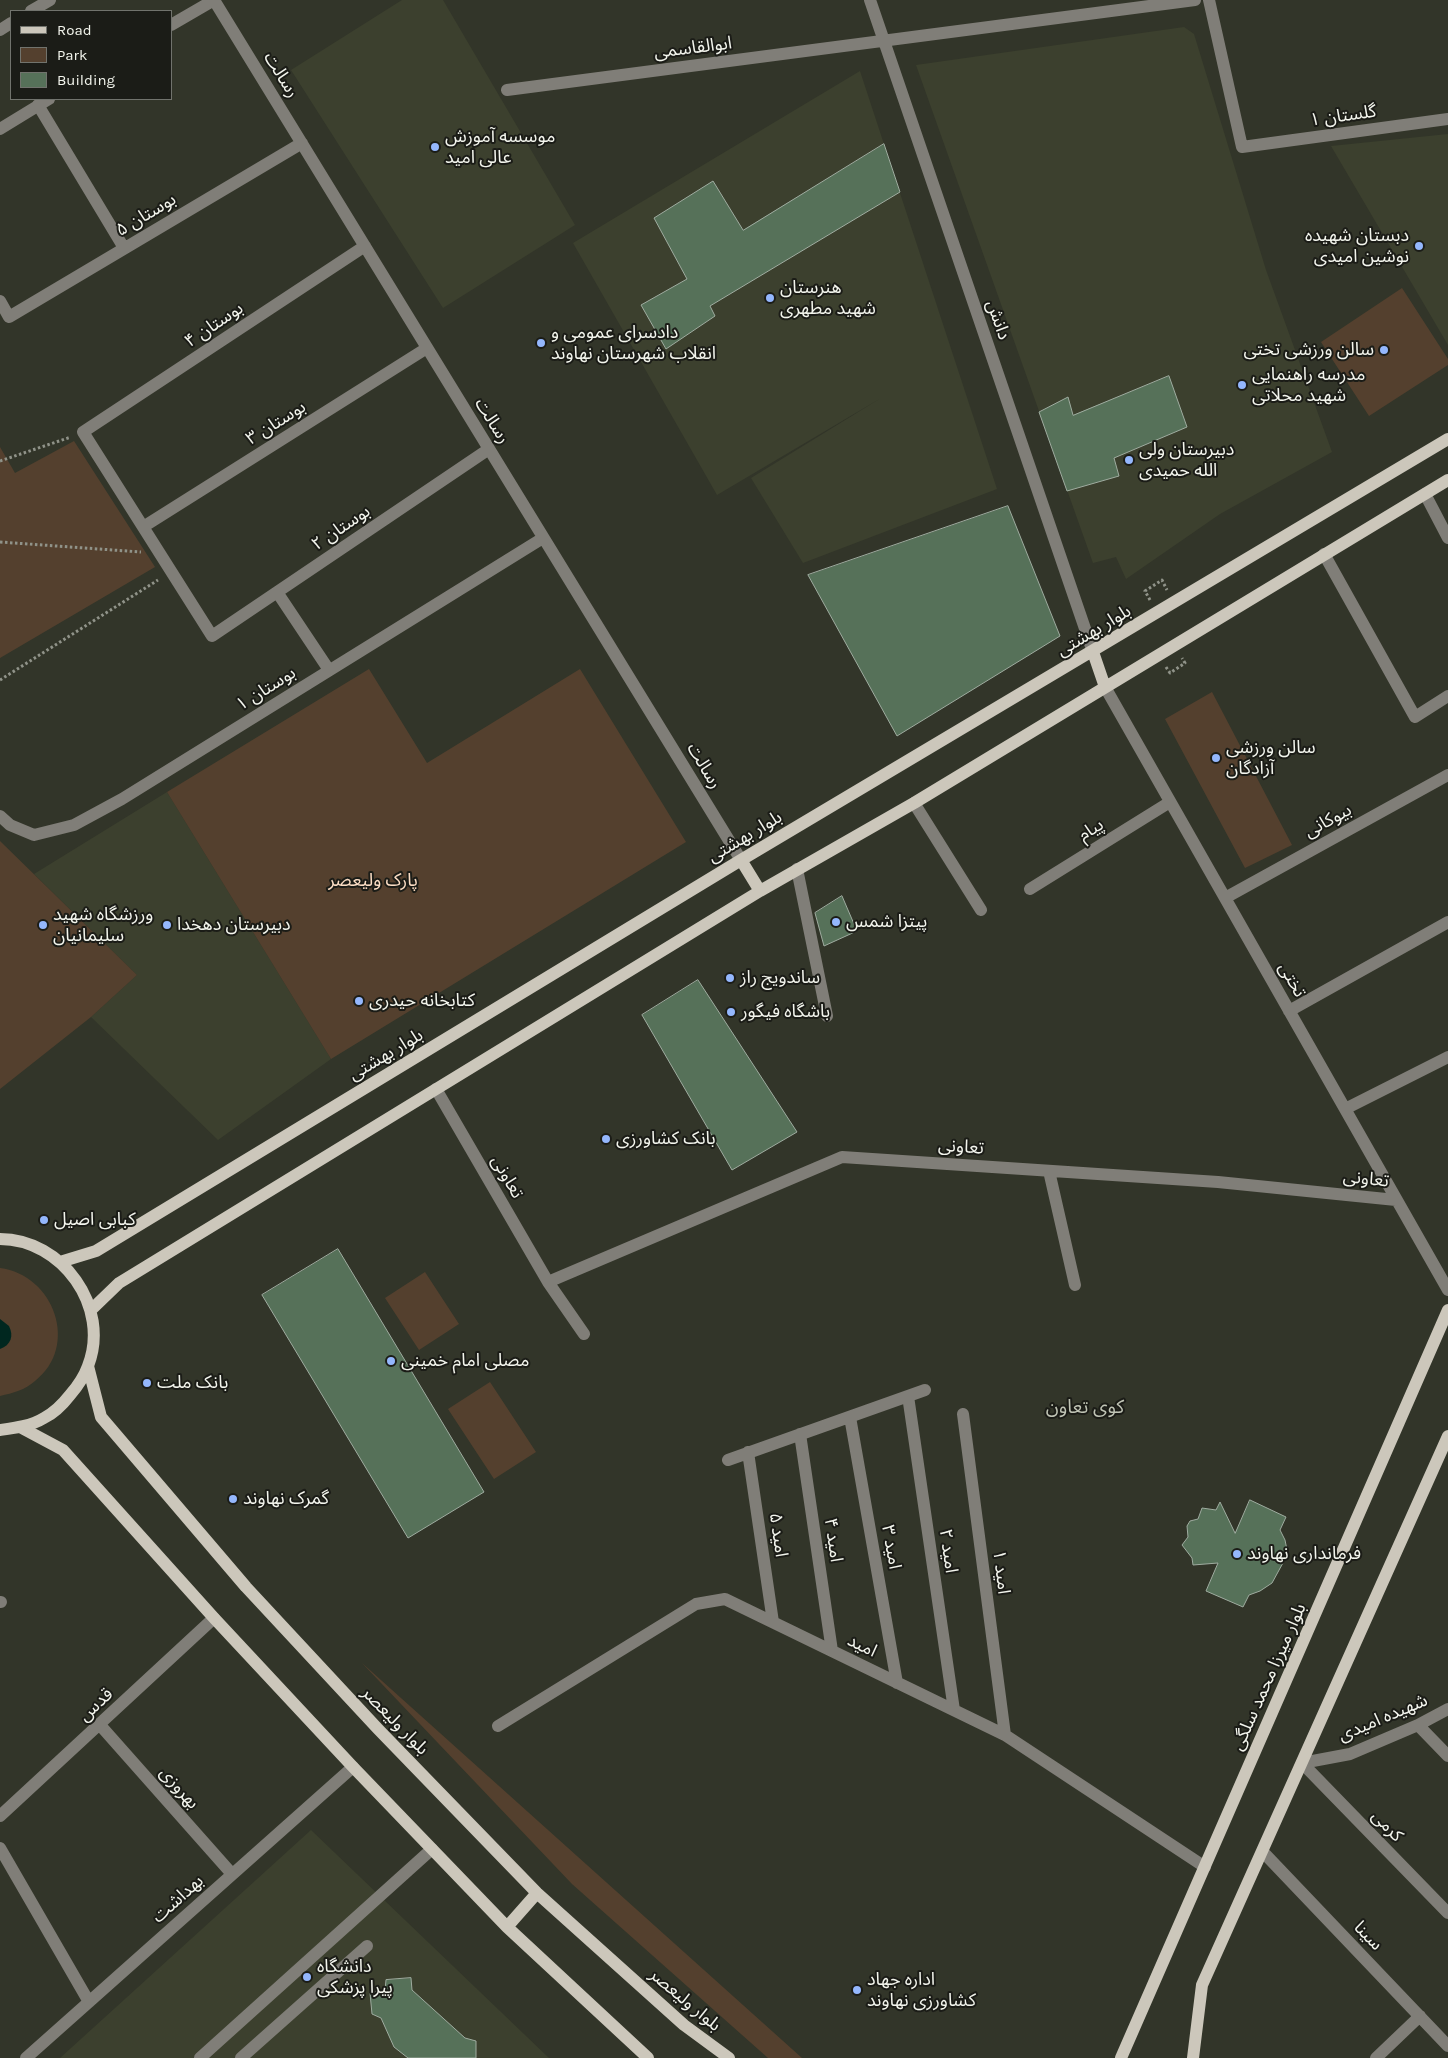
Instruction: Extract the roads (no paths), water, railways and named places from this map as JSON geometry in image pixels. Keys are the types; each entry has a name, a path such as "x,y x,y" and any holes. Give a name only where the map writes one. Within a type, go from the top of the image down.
{"main road":[{"name":"بلوار بهشتی","path":"60,1262 96,1251 741,860 1448,439"},
{"path":"91,1310 119,1283 436,1089 760,891 914,803 1448,480"},
{"path":"1093,652 1105,687"},
{"path":"741,860 760,891"},
{"path":"0,1240 11,1240 38,1247 60,1262 79,1284 91,1310 94,1338 88,1366 78,1386 61,1406 44,1418 20,1427 0,1430"},
{"name":"بلوار میرزا محمد سلگی","path":"1121,2058 1448,1310"},
{"name":"بلوار ولیعصر","path":"88,1366 101,1417 253,1594 378,1729 537,1893 684,2025 729,2058"},
{"path":"20,1427 63,1450 214,1618 353,1767 507,1927 648,2058"},
{"path":"1193,2058 1202,1985 1446,1444"},
{"path":"507,1927 537,1893"}],"street":[{"path":"33,10 50,0"},
{"path":"172,24 214,0"},
{"name":"رسالت","path":"214,0 741,860"},
{"name":"دانش","path":"870,0 1093,652"},
{"name":"ابوالقاسمی","path":"507,90 1195,0"},
{"name":"گلستان ۱","path":"1209,0 1242,147 1448,119"},
{"path":"0,129 43,102 124,248"},
{"name":"بوستان ۵","path":"0,301 9,317 302,143"},
{"name":"بوستان ۴","path":"143,527 83,432 365,246"},
{"name":"بوستان ۳","path":"143,527 427,348"},
{"name":"بوستان ۲","path":"143,527 212,636 489,449"},
{"path":"1425,494 1448,538"},
{"name":"بوستان ۱","path":"0,816 10,825 34,836 74,825 122,799 543,538"},
{"path":"1324,554 1415,716 1448,696"},
{"path":"277,592 329,670"},
{"name":"تختی","path":"1105,687 1448,1290"},
{"name":"بیوکانی","path":"1225,898 1448,775"},
{"name":"پیام","path":"1030,889 1170,802"},
{"path":"914,803 981,910"},
{"path":"797,869 827,1016"},
{"path":"1289,1011 1448,922"},
{"path":"1345,1108 1448,1057"},
{"name":"تعاونی","path":"436,1089 548,1282 584,1334"},
{"name":"تعاونی","path":"548,1282 842,1157 1218,1182 1396,1200"},
{"path":"1050,1171 1075,1285"},
{"path":"728,1460 925,1390"},
{"name":"امید ۲","path":"908,1396 954,1710"},
{"name":"امید ۱","path":"963,1414 1005,1734"},
{"name":"امید ۳","path":"850,1417 897,1683"},
{"name":"امید ۴","path":"800,1434 832,1651"},
{"name":"امید ۵","path":"748,1452 773,1622"},
{"name":"امید","path":"498,1726 696,1604 725,1599 1005,1734 1205,1867"},
{"name":"قدس","path":"0,1816 214,1618"},
{"name":"شهیده امیدی","path":"1302,1763 1350,1754 1418,1726 1448,1709"},
{"name":"بهروزی","path":"100,1725 232,1874"},
{"path":"1418,1726 1448,1756"},
{"name":"کرمی","path":"1302,1763 1448,1913"},
{"name":"بهداشت","path":"26,2058 353,1767"},
{"path":"0,1848 89,2002"},
{"path":"200,2058 432,1849"},
{"name":"سینا","path":"1263,1852 1448,2046"},
{"path":"241,2058 367,1946"},
{"path":"1376,2058 1420,2016"}],"water":[{"path":"0,1319 9,1326 11,1337 9,1343 0,1349"}],"place":[{"name":"موسسه آموزش عالی امید","path":"435,147"},
{"name":"دبستان شهیده نوشین امیدی","path":"1419,246"},
{"name":"هنرستان شهید مطهری","path":"770,298"},
{"name":"دادسرای عمومی و انقلاب شهرستان نهاوند","path":"541,343"},
{"name":"سالن ورزشی تختی","path":"1384,350"},
{"name":"مدرسه راهنمایی شهید محلاتی","path":"1242,385"},
{"name":"دبیرستان ولی الله حمیدی","path":"1129,460"},
{"name":"سالن ورزشی آزادگان","path":"1216,758"},
{"name":"پیتزا شمس","path":"836,922"},
{"name":"ورزشگاه شهید سلیمانیان","path":"43,925"},
{"name":"دبیرستان دهخدا","path":"167,925"},
{"name":"ساندویج راز","path":"730,978"},
{"name":"کتابخانه حیدری","path":"359,1001"},
{"name":"باشگاه فیگور","path":"731,1012"},
{"name":"بانک کشاورزی","path":"606,1139"},
{"name":"کبابی اصیل","path":"44,1220"},
{"name":"مصلی امام خمینی","path":"391,1361"},
{"name":"بانک ملت","path":"147,1383"},
{"name":"گمرک نهاوند","path":"233,1499"},
{"name":"فرمانداری نهاوند","path":"1237,1554"},
{"name":"دانشگاه پیرا پزشکی","path":"307,1977"},
{"name":"اداره جهاد کشاورزی نهاوند","path":"857,1990"}],"district":[{"name":"کوی تعاون","path":"1085,1408"}],"park label":[{"name":"پارک ولیعصر","path":"373,881"}]}
